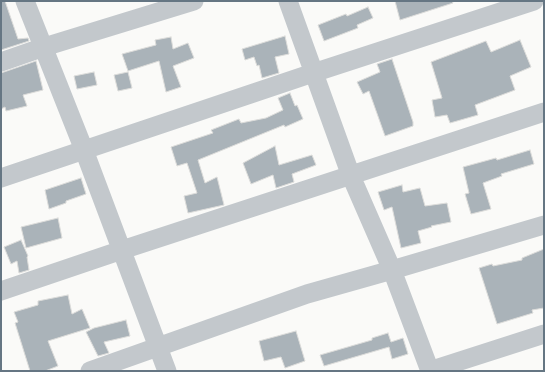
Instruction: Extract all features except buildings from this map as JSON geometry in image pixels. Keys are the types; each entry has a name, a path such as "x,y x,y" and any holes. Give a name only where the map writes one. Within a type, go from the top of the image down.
{"street":[{"path":"25,1 84,150 167,371"},
{"path":"1,62 44,47 194,1"},
{"path":"288,1 350,176 392,270 429,371 544,334"},
{"path":"1,178 313,73 534,1"},
{"path":"1,291 544,112"},
{"path":"90,371 307,294 544,225"}]}
